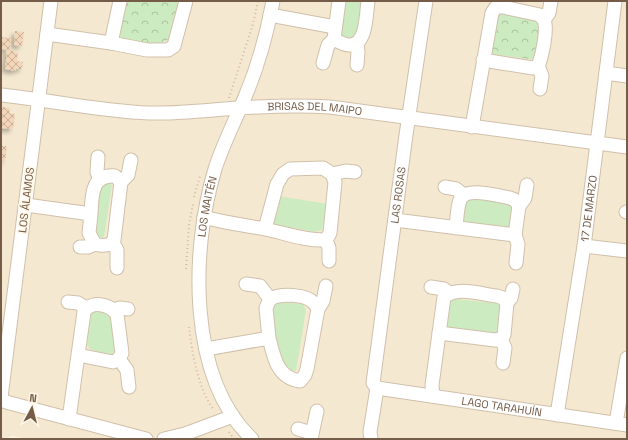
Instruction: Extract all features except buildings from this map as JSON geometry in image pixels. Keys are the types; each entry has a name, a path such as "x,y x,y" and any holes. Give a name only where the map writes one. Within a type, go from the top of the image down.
{"street":[{"name":"LOS ÁLAMOS","path":"2,400 1,395 51,1"},
{"path":"111,43 120,1"},
{"path":"47,34 111,43 147,50 168,50 174,46 186,1"},
{"name":"LOS MAITÉN","path":"252,439 233,416 216,383 206,349 202,324 199,278 204,217 217,164 262,50 273,1"},
{"path":"323,63 328,45 335,33 339,1"},
{"path":"270,15 335,33 349,46 357,44 364,34 368,1"},
{"name":"LAS ROSAS","path":"372,439 370,432 377,388 373,383 426,1"},
{"path":"544,20 549,13 551,1"},
{"name":"17 DE MARZO","path":"557,415 584,246 615,1"},
{"path":"472,127 483,60 492,13 492,4 540,15 544,20 545,26 542,58 538,66 533,68 483,60"},
{"path":"357,44 357,65"},
{"path":"538,66 542,76 540,89"},
{"path":"606,73 627,76"},
{"name":"BRISAS DEL MAIPO","path":"1,95 39,99 102,109 148,113 317,106 344,108 472,127 627,147"},
{"path":"98,157 97,172 100,179"},
{"path":"80,247 88,247 95,244 104,246 112,243 114,240 121,182 128,175 131,160"},
{"path":"265,229 277,184 283,174 290,169 323,168 332,174 335,182 330,233 326,240"},
{"path":"332,174 346,171 355,172"},
{"path":"95,244 89,234 92,198 95,184 106,175 115,176 121,182"},
{"path":"516,263 518,244 515,235 519,206 525,198 527,185"},
{"path":"445,187 456,189 464,195"},
{"path":"456,228 460,199 464,195 471,192 510,198 515,200 519,206"},
{"path":"26,205 91,214"},
{"path":"204,217 220,222 265,229 293,236 326,240"},
{"path":"396,220 515,235"},
{"path":"326,240 329,248 329,261"},
{"path":"112,243 117,254 117,268"},
{"path":"584,246 627,251"},
{"path":"246,284 260,286 270,299"},
{"path":"318,309 314,303 303,296 279,295 270,299 266,308 269,338 278,368 286,376 293,380 300,380 305,375 318,309 323,301 326,286"},
{"path":"431,287 444,289 449,293"},
{"path":"438,333 495,340 501,339 504,335 507,302 511,298 513,289"},
{"path":"433,396 432,385 444,297 449,293 457,291 497,296 503,298 507,302"},
{"path":"68,302 78,303 86,308"},
{"path":"69,419 84,312 86,308 93,304 108,306 114,310 117,314 122,353 119,359 113,362 78,355"},
{"path":"114,310 128,308"},
{"path":"206,349 269,338"},
{"path":"501,339 505,348 503,363"},
{"path":"119,359 127,370 129,387"},
{"path":"622,424 627,362"},
{"name":"LAGO TARAHUÍN","path":"377,388 622,424"},
{"path":"2,400 146,439"},
{"path":"298,429 311,436 317,412"},
{"path":"164,439 185,434 233,416"}],"shaded area":[{"path":"1,1 627,1 627,439 26,439 13,436 1,439"}],"green space":[{"path":"124,1 180,1 168,40 149,44 116,37"},
{"path":"342,1 362,1 359,28 352,38 347,39 339,37"},
{"path":"502,9 540,21 537,60 491,54 497,14"},
{"path":"105,180 112,185 104,237 97,239 92,235 95,186"},
{"path":"278,196 328,204 322,230 315,232 272,224"},
{"path":"464,196 509,201 515,206 511,232 460,223"},
{"path":"448,298 502,304 499,331 496,334 443,330"},
{"path":"268,301 303,304 306,310 296,371 290,370 282,364 270,333"},
{"path":"95,312 107,313 111,317 115,351 110,356 90,349 87,344 91,314"}]}
